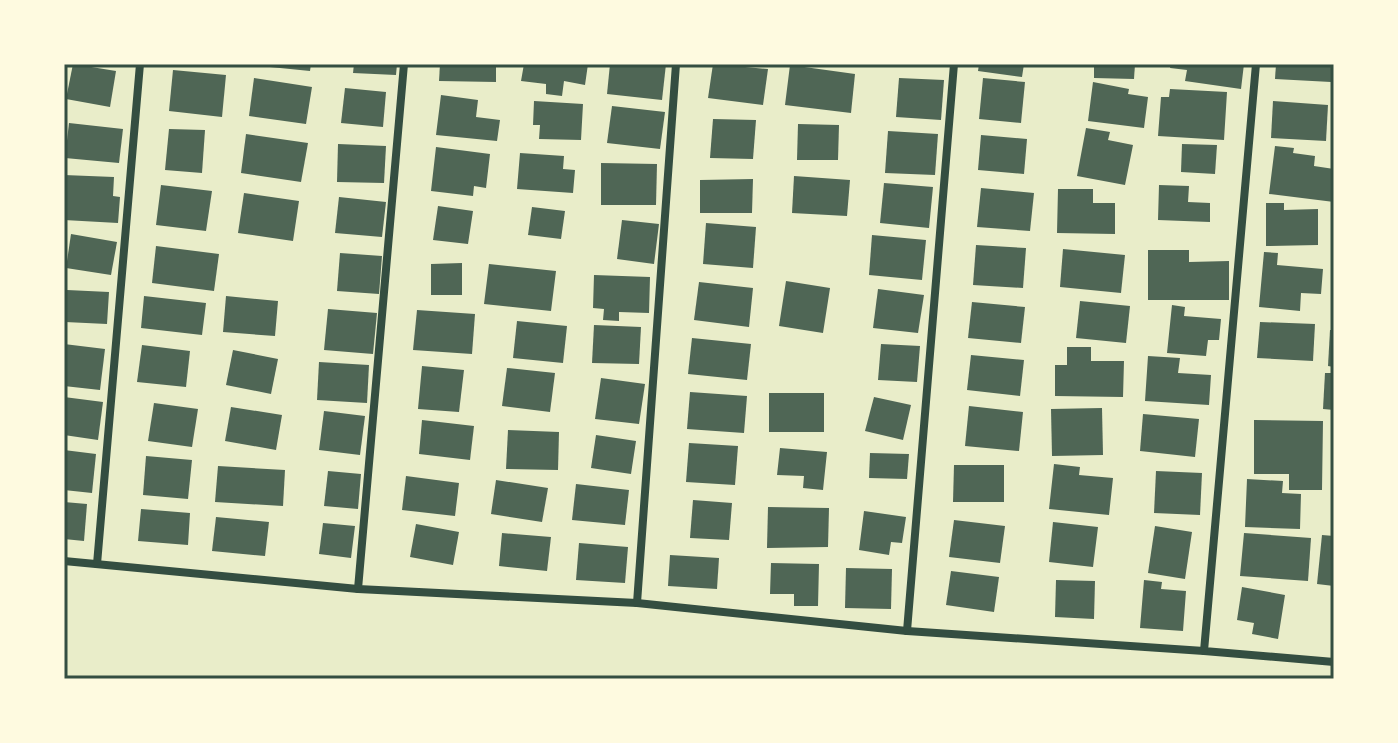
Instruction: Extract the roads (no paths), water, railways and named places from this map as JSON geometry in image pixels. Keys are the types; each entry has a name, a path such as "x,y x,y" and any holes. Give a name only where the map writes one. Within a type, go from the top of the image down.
{"street":[{"path":"97,564 140,64"},
{"path":"358,589 404,64"},
{"path":"637,603 676,64"},
{"path":"907,631 954,64"},
{"path":"1204,651 1256,64"},
{"path":"64,561 358,589 637,603 907,631 1334,662"}]}
